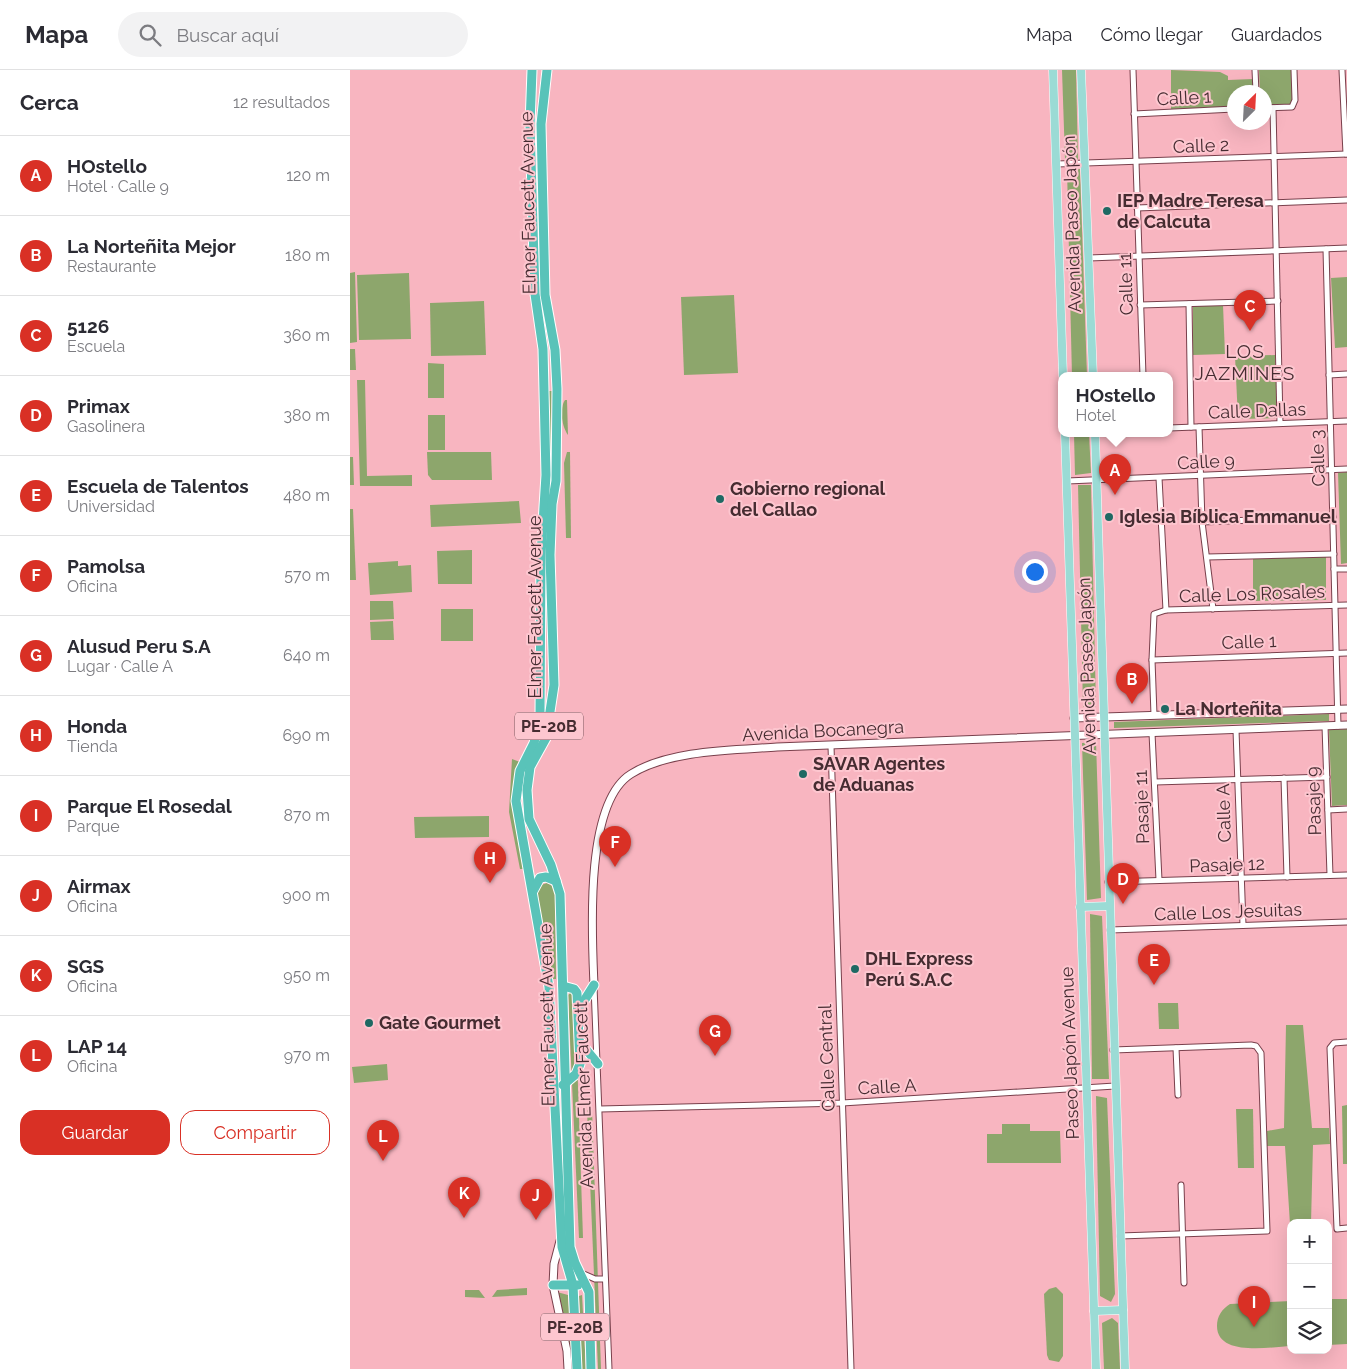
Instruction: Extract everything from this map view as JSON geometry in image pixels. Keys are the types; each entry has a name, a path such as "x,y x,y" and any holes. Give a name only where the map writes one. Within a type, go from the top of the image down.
{"highway":[{"name":"Elmer Faucett Avenue","path":"532,70 530,125 534,284 543,349 546,475 541,555 540,716 534,743 520,771 516,801 549,987 556,1162 573,1285 577,1369"},
{"name":"Elmer Faucett Avenue","path":"547,70 541,124 545,295 555,350 557,389 556,481 552,504 550,555 554,685 545,741 530,766 527,790 529,819 560,894 568,1162 565,1238 589,1292 591,1369"},
{"path":"532,894 540,878 546,877 556,881"},
{"path":"579,1010 594,985"},
{"path":"554,1088 565,1084 576,1074 580,1064 577,993 574,989 563,986"},
{"path":"580,1042 598,1064"},
{"path":"556,1162 568,1162"},
{"path":"553,1285 579,1285 589,1292"}],"main road":[{"name":"Avenida Paseo Japón","path":"1053,70 1063,372"},
{"name":"Avenida Paseo Japón","path":"1081,70 1093,372"},
{"name":"Avenida Paseo Japón","path":"1065,437 1074,736"},
{"name":"Avenida Paseo Japón","path":"1095,437 1108,882"},
{"path":"1074,718 1347,710"},
{"name":"Avenida Bocanegra","path":"602,820 607,805 622,780 632,774 654,764 716,752 1347,725"},
{"name":"Paseo Japón Avenue","path":"1074,736 1096,1369"},
{"name":"Avenida Elmer Faucett","path":"594,985 592,893 602,820"},
{"path":"1108,882 1125,1369"},
{"path":"1080,907 1109,906"},
{"path":"565,1238 554,1264 553,1285 567,1351 568,1369"},
{"path":"1094,1311 1123,1310"}],"street":[{"name":"Calle 11","path":"1133,70 1143,372"},
{"path":"1255,70 1256,85"},
{"path":"1280,424 1273,108 1292,107 1296,100 1294,70"},
{"path":"1342,70 1346,154"},
{"name":"Calle 1","path":"1134,114 1227,110"},
{"name":"Calle 2","path":"1057,164 1346,154"},
{"path":"1137,208 1347,200"},
{"path":"1089,258 1347,248"},
{"name":"Calle 3","path":"1326,249 1338,726"},
{"path":"1140,304 1278,301"},
{"path":"1189,304 1192,427"},
{"path":"1329,375 1347,374"},
{"name":"Calle Dallas","path":"1173,428 1347,421"},
{"path":"1199,427 1202,522 1213,610"},
{"name":"Calle 9","path":"1066,480 1159,478 1347,469"},
{"path":"1159,478 1166,610"},
{"path":"1202,522 1333,518"},
{"path":"1207,557 1334,554"},
{"path":"1334,569 1347,569"},
{"name":"Calle Los Rosales","path":"1152,660 1153,618 1154,614 1158,612 1166,610 1347,605"},
{"name":"Calle 1","path":"1152,660 1347,652"},
{"path":"1152,660 1154,715"},
{"name":"Pasaje 9","path":"1325,726 1330,875"},
{"name":"Calle A","path":"1236,730 1243,925"},
{"name":"Pasaje 11","path":"1152,733 1158,880"},
{"name":"Calle Central","path":"831,746 851,1369"},
{"path":"1154,782 1327,777"},
{"path":"1284,778 1287,876"},
{"path":"1328,810 1347,809"},
{"name":"Pasaje 12","path":"1108,882 1347,875"},
{"name":"Calle Los Jesuitas","path":"1110,930 1347,922"},
{"name":"Avenida Elmer Faucett","path":"594,985 609,1369"},
{"path":"1347,1042 1332,1045 1336,1229 1347,1228"},
{"path":"1113,1050 1252,1045 1261,1053 1267,1231 1120,1236"},
{"path":"1176,1048 1178,1096"},
{"name":"Calle A","path":"600,1110 842,1103 1115,1086"},
{"path":"1181,1185 1184,1283"},
{"path":"579,1272 595,1279 605,1279"}],"green space":[{"path":"1062,70 1076,70 1078,161 1065,159"},
{"path":"1171,70 1220,72 1228,76 1228,80 1253,79 1253,85 1227,85 1227,107 1171,109"},
{"path":"1259,70 1292,70 1294,100 1290,105 1272,106 1272,85 1260,85"},
{"path":"1067,169 1080,169 1087,372 1072,372"},
{"path":"355,272 357,342 350,343 350,273"},
{"path":"409,273 411,339 359,340 357,275"},
{"path":"1347,277 1347,347 1335,348 1331,278"},
{"path":"734,295 738,373 684,375 681,297"},
{"path":"484,301 486,355 431,356 430,303"},
{"path":"1223,305 1225,354 1193,355 1193,306"},
{"path":"350,349 355,349 356,370 350,370"},
{"path":"1275,355 1277,418 1238,419 1235,356"},
{"path":"428,363 444,364 444,398 428,398"},
{"path":"357,380 365,380 367,476 412,475 412,486 360,486"},
{"path":"548,391 552,391 551,469 550,467"},
{"path":"565,400 567,400 568,435 562,418 562,408"},
{"path":"428,415 445,415 445,450 428,450"},
{"path":"1074,437 1089,437 1091,473 1075,475"},
{"path":"427,452 491,452 492,480 432,480 428,475"},
{"path":"567,452 570,452 571,538 566,538 564,463"},
{"path":"350,457 353,457 354,485 350,485"},
{"path":"1347,472 1347,563 1341,564 1338,473"},
{"path":"1078,485 1091,485 1096,707 1083,707"},
{"path":"519,501 521,523 431,527 430,505"},
{"path":"350,509 353,509 356,580 350,580"},
{"path":"472,550 472,584 438,584 437,551"},
{"path":"1326,557 1326,600 1253,601 1253,558"},
{"path":"398,561 398,566 411,565 412,592 370,595 368,563"},
{"path":"370,601 393,601 394,619 370,620"},
{"path":"441,609 473,609 473,641 441,641"},
{"path":"393,621 394,640 371,640 370,622"},
{"path":"1329,714 1329,721 1114,728 1114,722"},
{"path":"1347,729 1347,805 1332,806 1329,730"},
{"path":"1096,742 1101,898 1087,900 1082,743"},
{"path":"512,759 520,762 519,787 526,869 520,869 509,812"},
{"path":"489,816 489,837 415,838 414,817"},
{"path":"547,883 552,886 555,893 556,979 551,979 536,890 541,885"},
{"path":"1090,914 1102,916 1109,1079 1092,1079"},
{"path":"572,991 575,995 583,1238 579,1238 568,995"},
{"path":"1158,1003 1178,1003 1179,1029 1159,1029"},
{"path":"1286,1025 1303,1025 1312,1128 1329,1128 1330,1144 1313,1145 1311,1219 1290,1219 1285,1146 1267,1146 1267,1131 1284,1128"},
{"path":"387,1064 388,1080 354,1083 352,1067"},
{"path":"1096,1096 1107,1098 1115,1294 1111,1302 1100,1296"},
{"path":"1347,1105 1347,1164 1343,1164 1342,1106"},
{"path":"592,1109 601,1369 598,1369 587,1110"},
{"path":"1236,1109 1253,1109 1254,1168 1238,1168"},
{"path":"1002,1124 1030,1124 1030,1131 1060,1131 1061,1163 987,1163 987,1134 1002,1134"},
{"path":"1056,1287 1063,1294 1063,1356 1059,1362 1049,1360 1047,1355 1044,1294 1049,1289"},
{"path":"527,1288 527,1295 492,1297 497,1290"},
{"path":"465,1290 479,1290 485,1298 465,1297"},
{"path":"557,1292 568,1295 572,1347 568,1347"},
{"path":"582,1295 586,1369 582,1369 579,1296"},
{"path":"1332,1299 1347,1299 1347,1344 1332,1345"},
{"path":"1287,1301 1287,1346 1246,1348 1226,1342 1219,1336 1217,1326 1219,1316 1230,1304"},
{"path":"1112,1318 1118,1323 1120,1369 1104,1369 1102,1323"}],"place":[{"name":"IEP Madre Teresa de Calcuta","path":"1107,211"},
{"name":"5126","path":"1250,331"},
{"name":"HOstello","path":"1115,495"},
{"name":"Gobierno regional del Callao","path":"720,499"},
{"name":"Iglesia Bíblica Emmanuel","path":"1109,517"},
{"name":"La Norteñita Mejor","path":"1132,704"},
{"name":"La Norteñita","path":"1165,709"},
{"name":"SAVAR Agentes de Aduanas","path":"803,774"},
{"name":"Pamolsa","path":"615,867"},
{"name":"Honda","path":"490,883"},
{"name":"Primax","path":"1123,904"},
{"name":"DHL Express Perú S.A.C","path":"855,969"},
{"name":"Escuela de Talentos","path":"1154,985"},
{"name":"Gate Gourmet","path":"369,1023"},
{"name":"Alusud Peru S.A","path":"715,1056"},
{"name":"LAP 14","path":"383,1161"},
{"name":"SGS","path":"464,1218"},
{"name":"Airmax","path":"536,1220"},
{"name":"Parque El Rosedal","path":"1254,1327"}],"district":[{"name":"LOS JAZMINES","path":"1245,362"}]}
